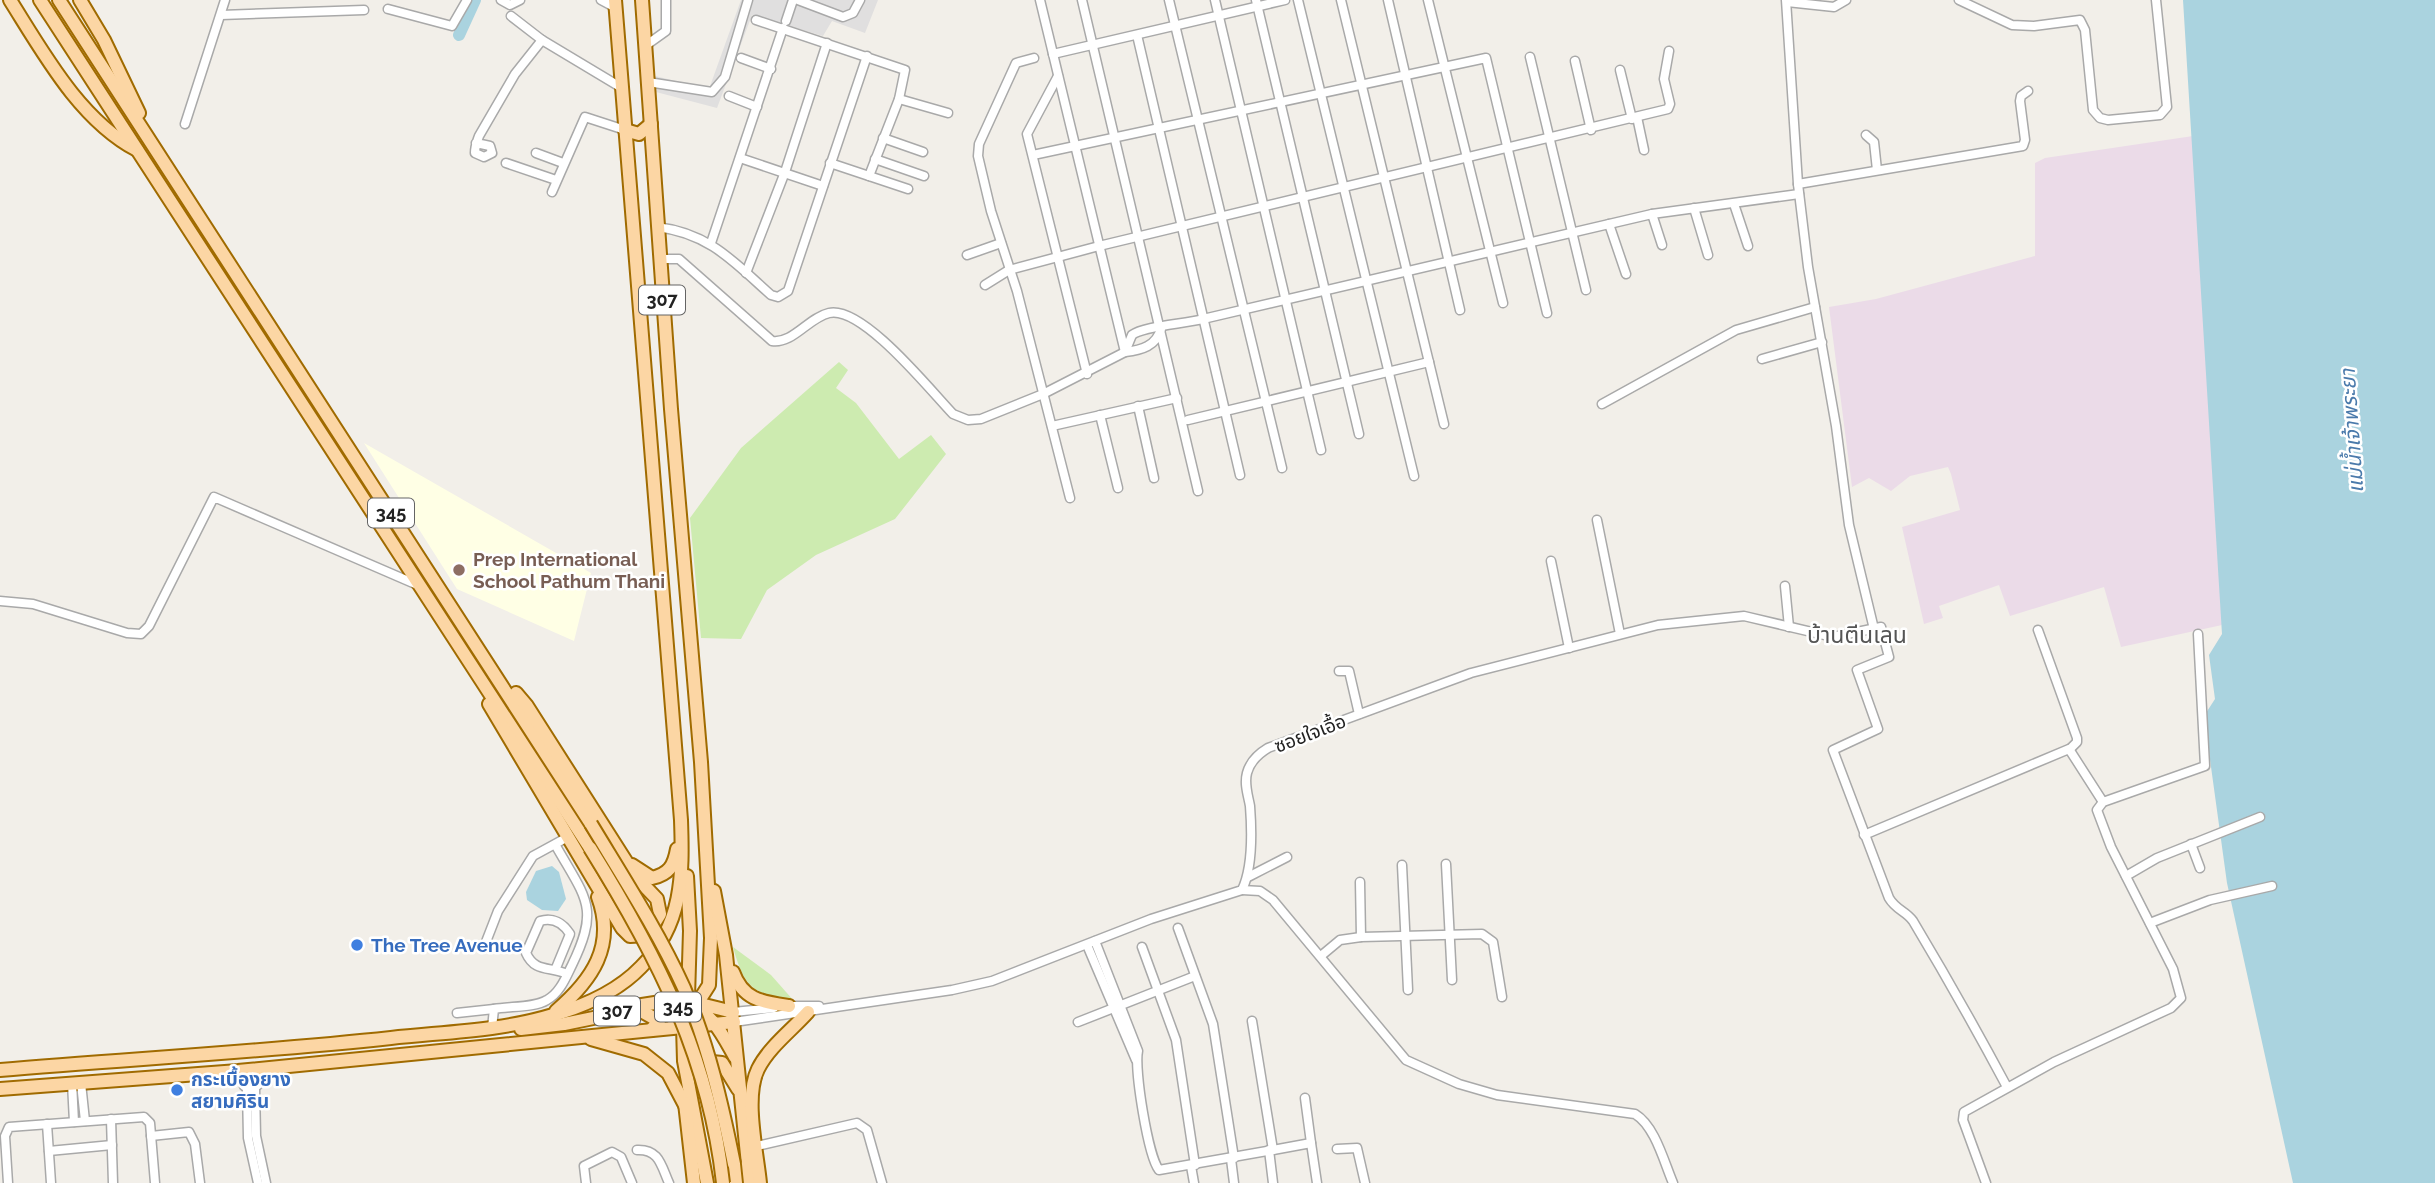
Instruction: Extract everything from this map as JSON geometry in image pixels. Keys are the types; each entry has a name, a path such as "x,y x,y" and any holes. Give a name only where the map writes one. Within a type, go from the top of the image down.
{"main road":[{"path":"10,0 54,68 104,130 138,151"},
{"name":"345","path":"40,0 590,848 651,952 681,1014 705,1091 723,1183"},
{"name":"345","path":"59,0 132,105 151,143 494,670 660,940 684,989 705,1043 734,1164 736,1183"},
{"path":"80,0 132,105"},
{"name":"307","path":"642,0 659,259 707,857 726,955 727,1019"},
{"name":"307","path":"616,4 681,820 689,888 690,958 695,992 687,1012"},
{"path":"625,130 639,134 651,124"},
{"path":"629,170 641,156 649,158 654,166"},
{"path":"465,655 501,730 561,842 630,936 647,935 661,908 636,877 527,706 494,670"},
{"path":"627,860 640,873 652,878 668,872 675,862 681,820"},
{"path":"496,1028 550,1016 598,997 640,969 667,934 676,911 682,877 681,820"},
{"path":"687,1012 710,978 707,857"},
{"path":"689,888 698,890 707,875"},
{"path":"550,1016 580,991 601,953 605,921 594,886"},
{"path":"726,955 739,986 748,996 761,1002 789,1006"},
{"name":"307","path":"0,1070 313,1046 496,1028 520,1030 608,1015 623,1008 687,1012 727,1019"},
{"path":"643,1012 659,1021 651,1030"},
{"path":"608,1015 687,1012 727,1019"},
{"name":"345","path":"687,1012 682,1045 707,1183"},
{"name":"307","path":"0,1089 239,1071 651,1030 687,1012 727,1019"},
{"path":"759,1183 752,1089 757,1070 808,1012"},
{"path":"727,1019 743,1102 750,1183"},
{"path":"727,1019 737,1060"},
{"path":"688,1080 692,1054 727,1019"},
{"path":"586,1037 644,1054 668,1073 685,1102 703,1154"},
{"path":"688,1080 693,1066 704,1060 716,1060 728,1070 754,1122"},
{"path":"685,1102 694,1183"}],"street":[{"path":"185,124 225,0"},
{"path":"320,0 321,12"},
{"path":"388,9 452,26 467,0"},
{"path":"501,0 510,5 520,0"},
{"path":"601,0 616,4"},
{"path":"645,46 666,32 666,0"},
{"path":"648,82 712,92 725,77 748,0"},
{"path":"710,243 796,0 818,9 849,16 860,0"},
{"path":"818,9 821,0"},
{"path":"1040,0 1125,352"},
{"path":"1082,0 1198,491"},
{"path":"1169,0 1282,468"},
{"path":"1215,0 1321,450"},
{"path":"1053,54 1219,16 1257,3 1285,0"},
{"path":"1298,0 1414,476"},
{"path":"1341,0 1444,424"},
{"path":"1388,0 1460,310"},
{"path":"1429,0 1503,303"},
{"path":"1846,0 1834,7 1786,1 1799,194 1849,525 1874,629 1881,627 1889,656 1857,670 1878,729 1833,750 1889,898 1895,909 1909,916 1954,995 1969,1014 2007,1087"},
{"path":"1959,0 2012,24 2034,26 2077,20 2085,30 2093,110 2100,118 2108,120 2160,115 2165,111 2167,103 2161,23 2156,0"},
{"path":"1257,3 1359,434"},
{"path":"221,15 364,10"},
{"path":"511,16 542,40 622,88"},
{"path":"756,20 785,25 827,43 905,70 899,99 869,176"},
{"path":"1137,35 1180,228 1240,475"},
{"path":"477,143 515,74 542,40"},
{"path":"746,273 785,172 827,43"},
{"path":"985,285 1009,270 1099,246 1591,130 1668,109 1670,104 1664,79 1669,51"},
{"path":"657,227 692,233 710,243 771,296 778,297 788,291 867,56"},
{"path":"1530,57 1586,290"},
{"path":"741,58 771,69"},
{"path":"1034,58 1016,63 977,149 1070,498"},
{"path":"1033,155 1486,58 1547,313"},
{"path":"1575,61 1591,130"},
{"path":"1620,70 1644,150"},
{"path":"1058,76 1027,131 1087,374"},
{"path":"1798,184 2023,146 2025,140 2020,101 2021,96 2028,91"},
{"path":"729,96 757,107"},
{"path":"899,99 948,113"},
{"path":"552,192 585,117 625,130"},
{"path":"1866,135 1874,142 1877,170"},
{"path":"883,138 923,152"},
{"path":"536,153 563,163"},
{"path":"740,158 823,186"},
{"path":"876,159 924,176"},
{"path":"506,163 556,180"},
{"path":"830,163 908,189"},
{"path":"1125,352 1132,335 1149,326 1161,328 1325,292 1652,214 1799,194"},
{"path":"1734,204 1748,246"},
{"path":"1694,208 1708,255"},
{"path":"1652,214 1662,245"},
{"path":"1609,224 1626,274"},
{"path":"967,255 1001,243"},
{"path":"659,259 679,259 772,341 786,339 809,321 826,314 846,314 878,337 953,414 968,420 981,419 1043,394 1087,374 1125,352 1146,348 1159,337 1161,328"},
{"path":"1602,404 1736,330 1815,307"},
{"path":"1762,359 1822,342"},
{"path":"1188,420 1429,362"},
{"path":"1052,426 1177,398"},
{"path":"1139,405 1154,478"},
{"path":"1100,415 1118,488"},
{"path":"0,601 33,604 127,633 141,634 149,626 214,497 420,586"},
{"path":"1597,520 1620,634"},
{"path":"1551,561 1569,648"},
{"path":"1785,586 1789,627"},
{"name":"ซอยใจเอื้อ","path":"1242,890 1248,877 1250,813 1245,782 1253,760 1268,748 1471,673 1658,625 1734,616 1757,617 1833,637 1874,629"},
{"path":"1864,835 2070,749 2077,742 2038,630"},
{"path":"1986,1183 1963,1115 2007,1087 2179,1003 2181,998 2176,978 2098,817 2097,806 2206,766 2198,634"},
{"path":"1339,671 1349,671 1359,714"},
{"path":"2070,749 2103,802"},
{"path":"2126,876 2191,844 2260,817"},
{"path":"457,1013 547,1000 559,990 589,924 586,904 561,842 533,856 498,911 484,947"},
{"path":"2191,844 2200,868"},
{"path":"1248,877 1287,857"},
{"path":"1446,864 1452,980"},
{"path":"1402,865 1408,990"},
{"path":"1360,882 1361,937"},
{"path":"2150,923 2210,900 2272,886"},
{"path":"727,1019 808,1012 974,985 1168,913 1242,890 1266,894 1322,955 1406,1060 1459,1084 1497,1095 1635,1114 1646,1125 1673,1183"},
{"path":"567,974 556,968 539,968 531,962 526,953 540,921 556,921 570,934 584,939"},
{"path":"1178,928 1213,1024 1234,1183"},
{"path":"556,968 570,934"},
{"path":"1322,955 1340,940 1361,937 1482,934 1491,938 1502,997"},
{"path":"1091,943 1136,1060 1139,1090 1156,1166 1164,1170 1193,1166 1311,1143"},
{"path":"1142,947 1176,1040 1194,1183"},
{"path":"1078,1022 1195,976"},
{"path":"727,1019 789,1006 829,1007"},
{"path":"494,1009 496,1028"},
{"path":"1252,1021 1271,1150 1273,1183"},
{"path":"258,1183 248,1138 251,1089 263,1068"},
{"path":"239,1071 251,1089 256,1136 266,1183"},
{"path":"77,1083 85,1121"},
{"path":"74,1122 77,1083"},
{"path":"1305,1098 1317,1183"},
{"path":"8,1183 7,1128 147,1117 155,1183"},
{"path":"111,1119 113,1183"},
{"path":"757,1146 857,1123 867,1130 881,1183"},
{"path":"47,1124 51,1183"},
{"path":"151,1136 190,1132 195,1144 200,1183"},
{"path":"49,1151 112,1145"},
{"path":"1337,1149 1352,1147 1359,1150 1365,1183"},
{"path":"637,1150 648,1150 656,1154 669,1183"},
{"path":"586,1183 584,1166 612,1152 621,1157 632,1183"}],"shaded area":[{"path":"741,0 878,0 865,33 832,21 823,36 752,15 717,108 656,92 655,76 709,89"},
{"path":"2193,136 2222,625 2121,647 2104,587 2010,616 1999,585 1939,606 1943,618 1924,624 1902,527 1960,510 1951,474 1948,467 1910,476 1891,491 1869,478 1852,487 1829,307 1876,299 2035,256 2035,163 2045,158"},
{"path":"364,443 591,573 574,641 457,589"}],"green space":[{"path":"839,362 848,370 836,388 856,403 899,459 931,435 946,454 895,519 816,555 767,590 741,639 701,638 690,518 741,448"},
{"path":"733,947 771,975 794,1001 768,995 752,986 741,971"}],"water":[{"name":"แม่น้ำเจ้าพระยา","path":"2183,0 2435,0 2435,1183 2293,1183 2227,883 2204,716 2215,699 2209,655 2222,634"},
{"path":"552,866 559,872 566,899 558,911 542,910 527,900 526,892 536,871"}],"waterway":[{"path":"459,35 475,0"}],"place":[{"name":"Prep International School Pathum Thani","path":"459,570"},
{"name":"The Tree Avenue","path":"357,945"},
{"name":"กระเบื้องยาง สยามคิริน","path":"177,1090"}],"district":[{"name":"บ้านตีนเลน","path":"1857,635"}]}
